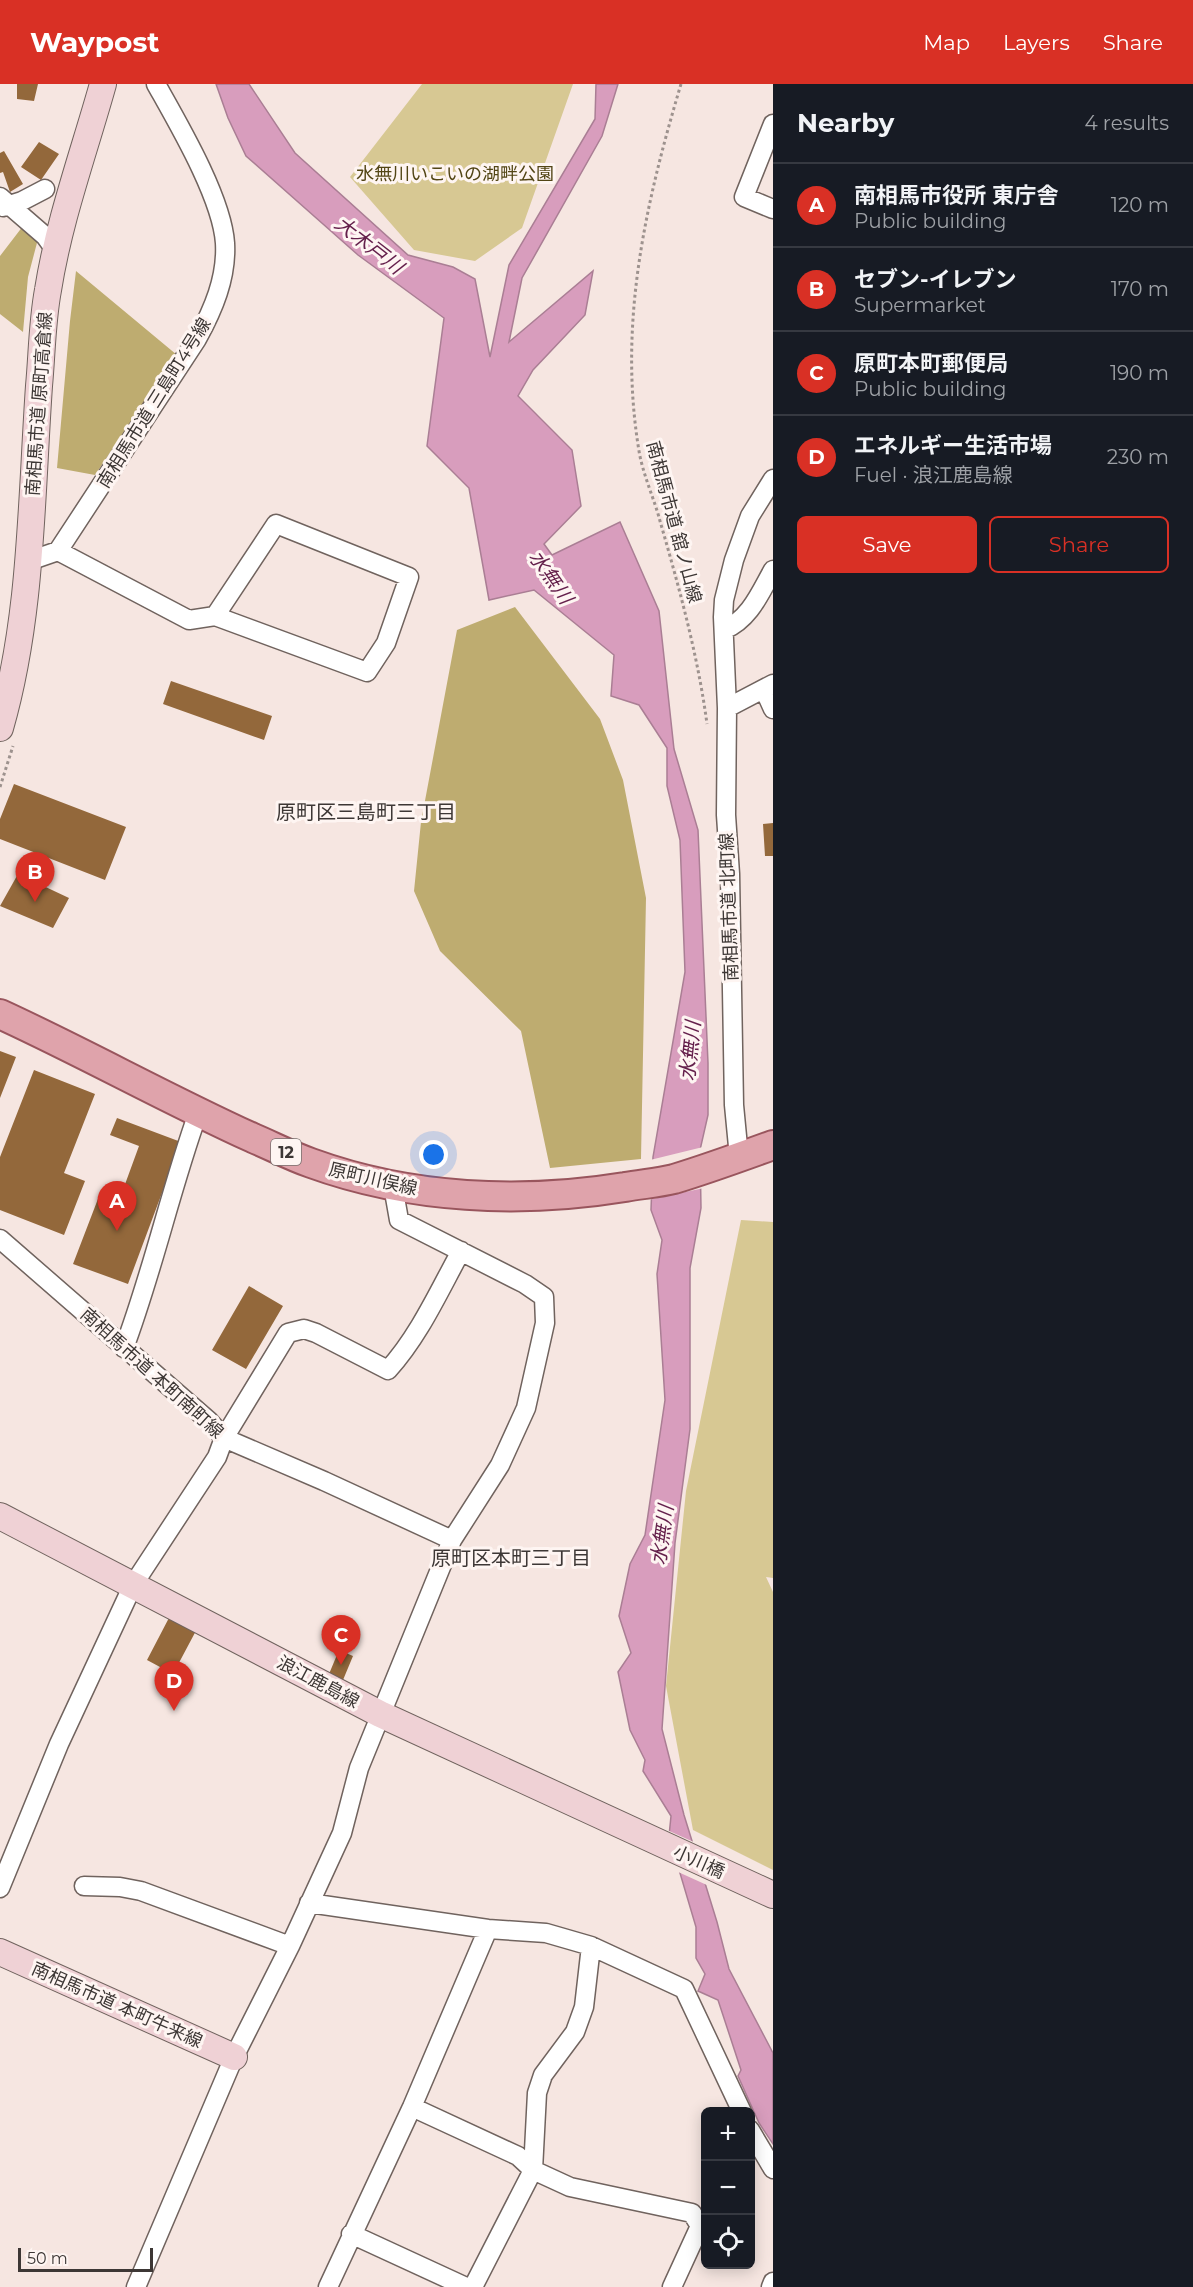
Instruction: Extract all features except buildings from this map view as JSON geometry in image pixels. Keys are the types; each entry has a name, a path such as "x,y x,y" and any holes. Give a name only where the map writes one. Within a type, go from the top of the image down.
{"main road":[{"name":"原町川俣線","path":"0,1014 55,1039 198,1113 310,1163 393,1186 435,1193 567,1195 672,1179 773,1145"}],"street":[{"name":"南相馬市道 原町高倉線","path":"0,729 21,637 29,561 47,291 74,183 103,84"},
{"name":"南相馬市道 三島町4号線","path":"58,551 197,339 211,314 221,284 225,243 217,204 156,84"},
{"path":"773,124 744,197 773,209"},
{"path":"3,203 22,201 45,189"},
{"path":"3,203 45,236 56,251"},
{"name":"南相馬市道 北町線","path":"733,1159 734,1105 730,873 726,815 727,708 724,600 734,560 750,516 773,479"},
{"path":"29,561 58,551 189,620 215,616 367,672 386,643 409,577 276,524 215,616"},
{"path":"724,630 732,627 749,613 773,570"},
{"path":"727,708 769,686 773,708"},
{"path":"124,1348 144,1292 168,1206 198,1113"},
{"path":"136,2287 234,2057 290,1946 342,1833 359,1768 452,1540 500,1465 526,1408 545,1323 544,1297 525,1284 399,1220 393,1186"},
{"name":"南相馬市道 本町南町線","path":"0,1239 209,1421 224,1438 452,1540"},
{"path":"0,1888 58,1744 133,1585 217,1457 224,1438 288,1333 304,1329 316,1333 388,1370 402,1353 461,1251"},
{"name":"浪江鹿島線","path":"0,1516 380,1714 643,1836"},
{"name":"小川橋","path":"643,1836 764,1891"},
{"path":"84,1886 120,1887 141,1891 290,1946"},
{"path":"309,1903 488,1929 546,1933 591,1946 684,1989 740,2107"},
{"path":"328,2287 412,2107 488,1929"},
{"path":"474,2287 533,2170 537,2093 543,2075 575,2032 585,2007 591,1946"},
{"name":"南相馬市道 本町牛来線","path":"0,1952 234,2057"},
{"path":"412,2107 518,2156 533,2170 570,2187 692,2213 701,2220"},
{"path":"755,2138 773,2169"},
{"path":"672,2287 701,2225"},
{"path":"351,2234 466,2287"},
{"path":"771,2287 773,2282"}],"path":[{"name":"南相馬市道 舘ノ山線","path":"681,84 658,164 644,229 633,307 630,349 631,382 639,453 678,590 703,693 708,730"}],"green space":[{"name":"水無川いこいの湖畔公園","path":"422,84 573,84 522,228 475,261 414,250 350,177"},
{"path":"741,1220 773,1222 773,1578 766,1577 773,1592 773,1870 693,1830 666,1686 686,1491"}],"shaded area":[{"path":"23,226 38,239 28,277 23,332 0,314 0,256"},
{"path":"76,271 177,355 95,475 57,468"},
{"path":"515,607 600,719 623,780 646,898 641,1159 550,1168 521,1031 440,951 414,891 421,822 457,630"}],"water":[{"path":"216,84 249,84 295,153 408,255 453,267 475,279 490,357 509,265 595,119 596,84 618,84 602,136 522,278 509,342 593,271 585,315 533,370 518,396 572,450 581,506 544,544 552,555 620,522 659,611 674,749 698,830 708,1063 708,1115 700,1150 701,1208 690,1268 690,1429 675,1543 662,1729 684,1815 729,1969 773,2053 773,2144 759,2123 755,2107 752,2107 738,2076 741,2070 718,2000 698,1991 705,1974 696,1958 696,1927 669,1836 671,1816 643,1771 645,1760 630,1730 618,1672 631,1653 619,1616 630,1564 645,1535 665,1400 657,1274 662,1240 651,1210 653,1157 685,972 680,840 667,786 667,748 639,705 611,696 614,655 534,590 489,600 469,488 427,446 444,318 358,255 246,156 228,118"}],"pier":[{"path":"703,1147 704,1188 648,1200 650,1160"},
{"path":"667,1830 696,1843 709,1886 676,1871 666,1837"}],"place":[{"name":"セブン-イレブン","path":"35,902"},
{"name":"南相馬市役所 東庁舎","path":"117,1231"},
{"name":"原町本町郵便局","path":"341,1665"},
{"name":"エネルギー生活市場","path":"174,1711"}],"district":[{"name":"原町区三島町三丁目","path":"366,812"},
{"name":"原町区本町三丁目","path":"511,1558"}],"water label":[{"name":"大木戸川","path":"369,245"},
{"name":"水無川","path":"551,577"},
{"name":"水無川","path":"690,1051"},
{"name":"水無川","path":"662,1535"}]}
